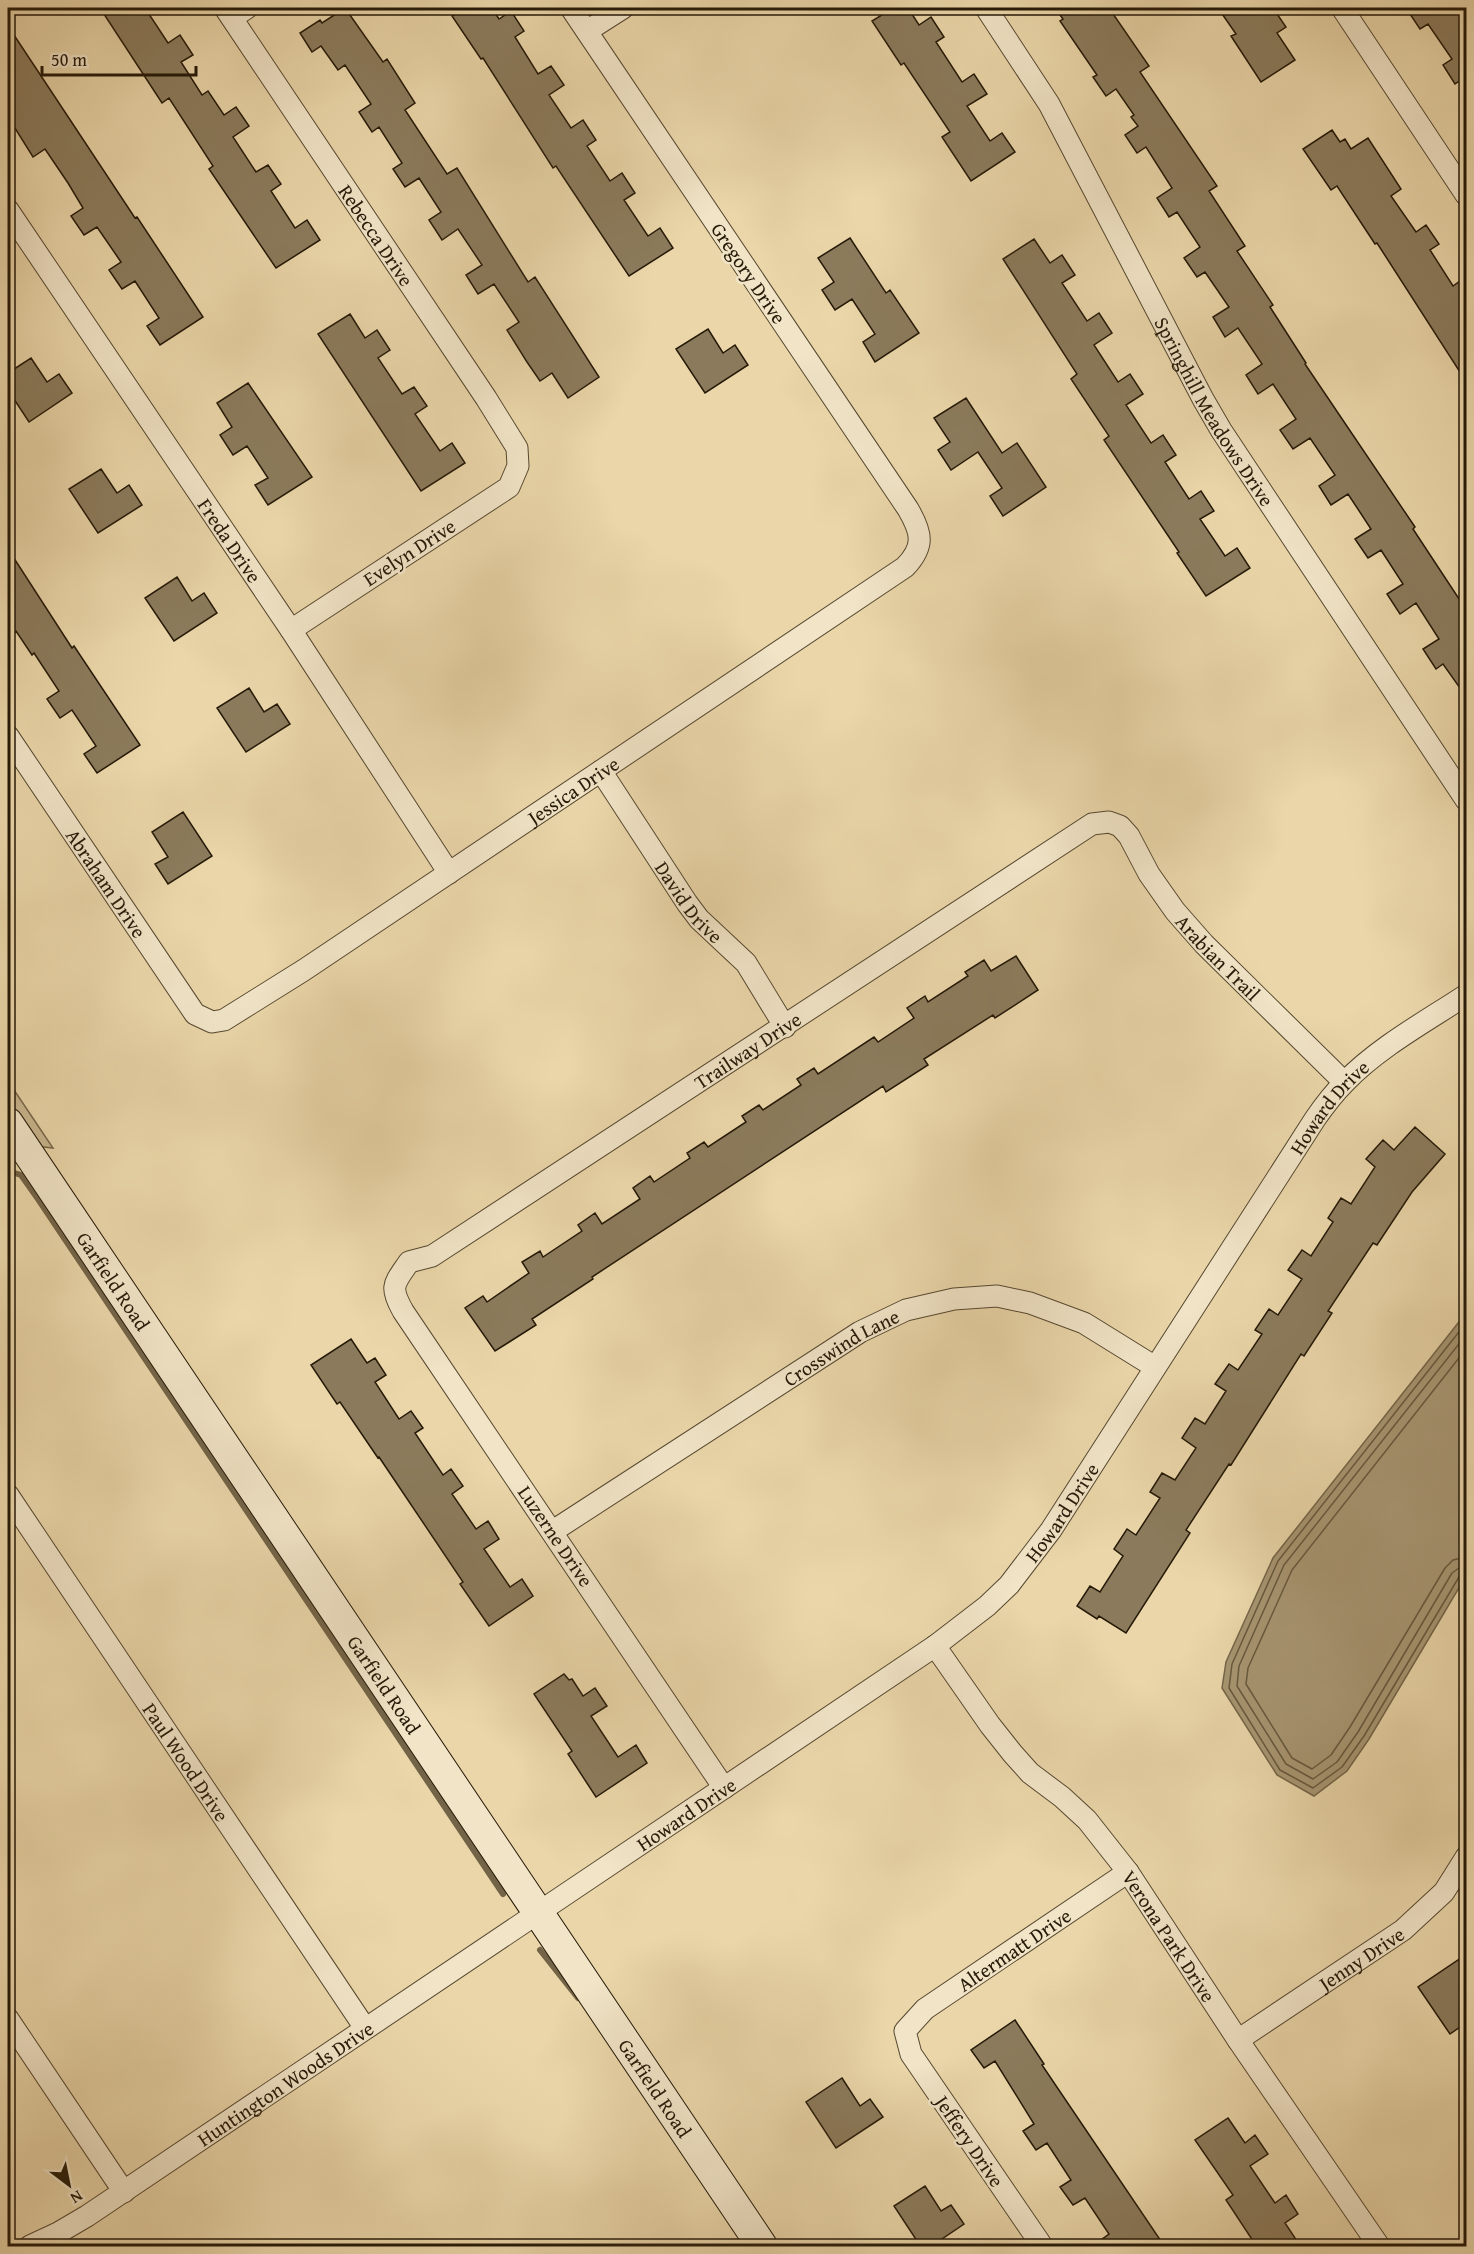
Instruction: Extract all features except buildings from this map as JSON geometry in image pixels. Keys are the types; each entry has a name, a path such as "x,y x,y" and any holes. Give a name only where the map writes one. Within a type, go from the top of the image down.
{"street":[{"name":"Gregory Drive","path":"571,8 908,509 917,524 921,541"},
{"path":"587,31 623,8"},
{"name":"Springhill Meadows Drive","path":"986,8 1049,104 1221,430 1467,800"},
{"path":"1342,8 1467,195"},
{"name":"Rebecca Drive","path":"234,11 486,398 517,448 518,466"},
{"name":"Freda Drive","path":"8,210 291,630 449,873"},
{"name":"Evelyn Drive","path":"291,630 509,487 518,466"},
{"name":"Jessica Drive","path":"212,1022 224,1020 261,998 905,567 915,557 921,541"},
{"name":"Abraham Drive","path":"8,736 183,998 195,1014 212,1022"},
{"name":"David Drive","path":"601,771 687,903 699,919 746,963 785,1027"},
{"name":"Trailway Drive","path":"394,1284 409,1262 432,1256 1092,824 1109,822"},
{"name":"Arabian Trail","path":"1109,822 1120,826 1129,836 1149,874 1175,911 1204,944 1344,1082"},
{"name":"Howard Drive","path":"537,1913 935,1646 987,1606 1009,1585 1030,1559 1315,1119 1344,1082 1380,1052 1467,995"},
{"name":"Garfield Road","path":"8,1123 762,2247"},
{"name":"Luzerne Drive","path":"394,1284 394,1294 403,1311 724,1788"},
{"name":"Crosswind Lane","path":"553,1531 860,1332 906,1310 954,1299 997,1296 1030,1303 1084,1323 1155,1367"},
{"name":"Paul Wood Drive","path":"8,1495 366,2028"},
{"name":"Verona Park Drive","path":"935,1646 1013,1754 1030,1773 1062,1797 1087,1820 1128,1872 1238,2040 1379,2247"},
{"name":"Jenny Drive","path":"1238,2040 1403,1930 1444,1892 1467,1857"},
{"name":"Altermatt Drive","path":"906,2031 925,2008 1128,1872"},
{"name":"Huntington Woods Drive","path":"30,2247 58,2233 124,2192 537,1913"},
{"path":"8,2019 124,2192"},
{"name":"Jeffery Drive","path":"906,2031 911,2054 1042,2247"}],"shaded area":[{"path":"8,1081 53,1148 8,1143"}],"water":[{"path":"1466,1313 1466,1576 1369,1739 1347,1771 1314,1796 1277,1775 1222,1688 1226,1662 1273,1558"}],"waterway":[{"path":"8,1171 21,1175 38,1199 503,1894"},
{"path":"540,1950 578,1998"}]}
